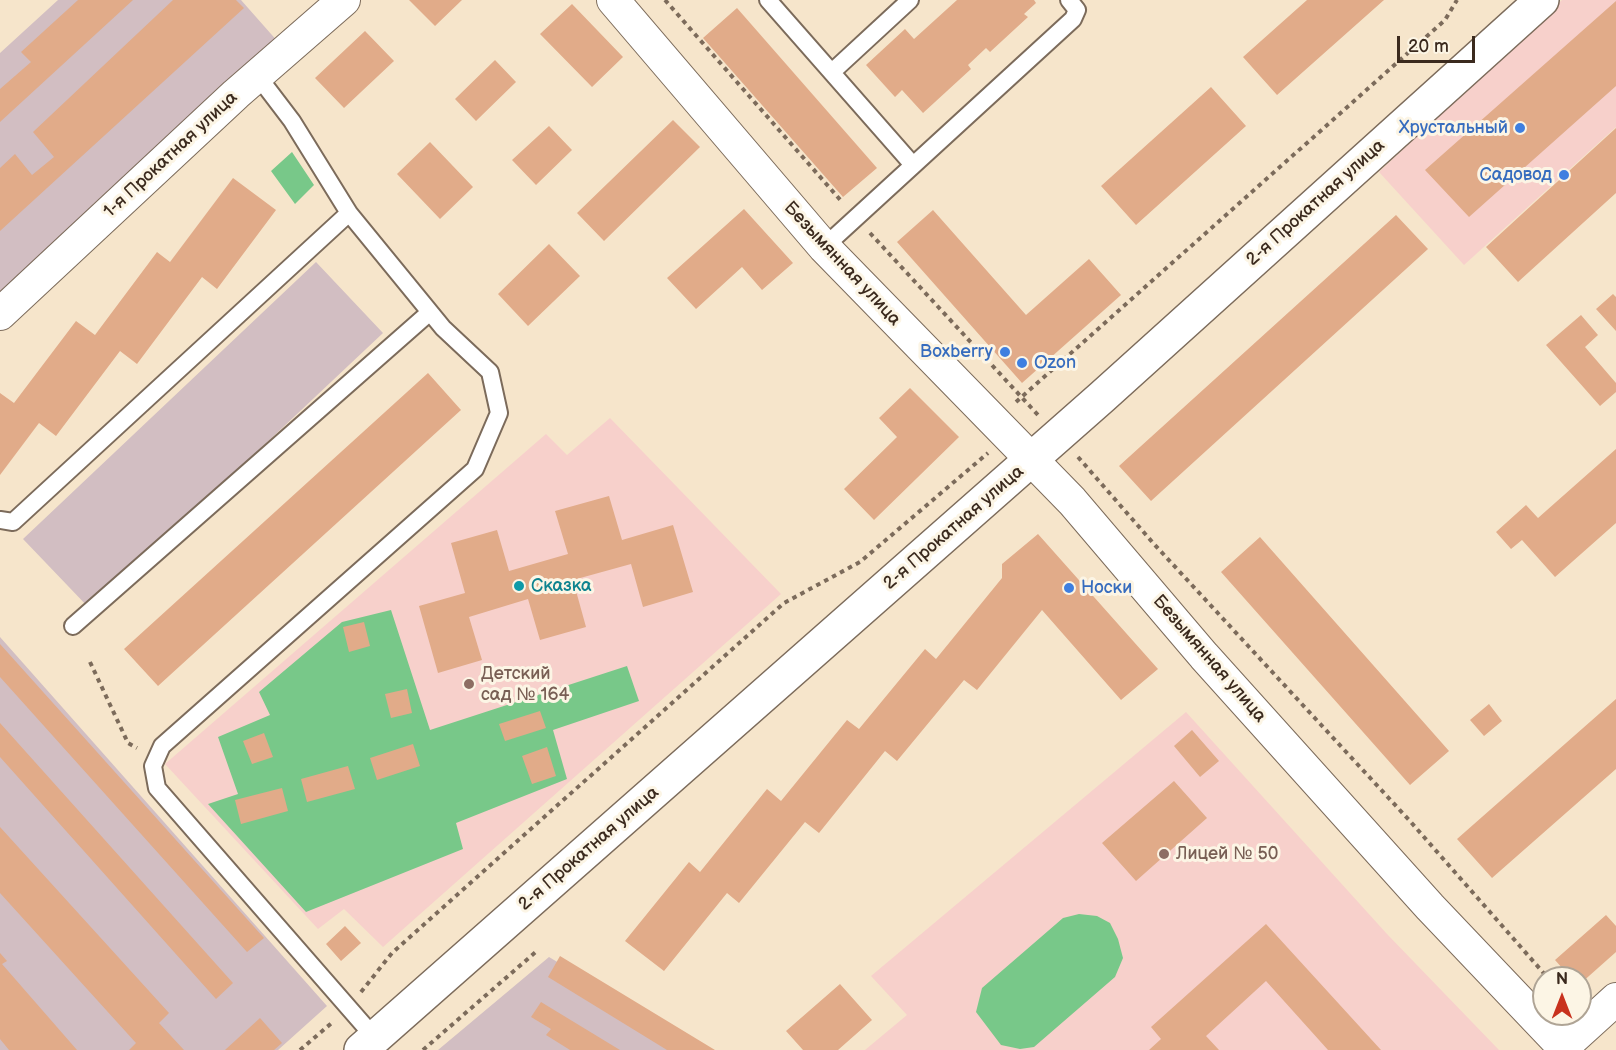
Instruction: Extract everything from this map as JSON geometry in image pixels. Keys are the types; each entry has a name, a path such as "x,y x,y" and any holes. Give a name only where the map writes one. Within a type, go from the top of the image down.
{"street":[{"name":"1-я Прокатная улица","path":"0,314 257,75 344,0"},
{"name":"Безымянная улица","path":"613,0 824,247 1072,501 1204,656 1430,908 1563,1049"},
{"name":"2-я Прокатная улица","path":"368,1044 1030,460 1542,0"},
{"path":"1563,1049 1616,999"}],"lane":[{"path":"768,0 913,165"},
{"path":"831,72 910,0"},
{"path":"824,247 1073,19 1077,15 1075,2"},
{"path":"257,75 292,121 349,213 430,312 490,372 499,413 475,469 162,746 153,766 157,788 350,1006 368,1044"},
{"path":"0,520 13,522 349,213"},
{"path":"73,626 430,312"}],"path":[{"path":"300,1050 350,1006 392,953 784,603 860,562 992,450 1019,397 1445,20 1457,0"},
{"path":"1078,458 1154,544 1409,820 1537,966"},
{"path":"90,662 128,742"},
{"path":"423,1050 538,950"}],"shaded area":[{"path":"58,0 241,0 279,43 0,300 0,53"},
{"path":"1562,0 1616,0 1616,127 1464,265 1379,172"},
{"path":"316,262 383,333 90,609 23,539"},
{"name":"Детский сад № 164","path":"610,418 781,594 383,947 344,909 318,929 165,764 546,434 567,455"},
{"path":"0,637 327,1006 278,1050 0,1050"},
{"name":"Лицей № 50","path":"1186,712 1387,934 1499,1050 865,1050 907,1015 871,976"},
{"path":"549,957 704,1050 438,1050"}],"green space":[{"path":"292,152 314,185 295,204 271,171"},
{"path":"391,610 430,730 627,666 639,701 553,730 567,779 456,823 463,849 306,912 208,804 238,794 218,737 270,715 259,692 342,622"},
{"path":"1079,914 1097,916 1110,923 1118,939 1123,958 1115,977 1034,1047 1020,1049 1001,1045 976,1012 982,988 1063,918"}],"building":[{"path":"78,0 133,0 0,122 0,89 31,62 21,52"},
{"path":"173,0 236,0 244,8 0,231 0,168 15,154 32,175 54,157 33,132"},
{"path":"409,0 462,0 435,26"},
{"path":"957,0 1034,0 1036,3 1024,14 1028,17 990,52 986,48 968,65 971,69 923,113 902,90 895,97 866,65 905,29 914,39"},
{"path":"1307,0 1384,0 1277,95 1243,57"},
{"name":"Хрустальный","path":"1616,1 1616,86 1469,217 1425,170"},
{"path":"572,4 623,57 592,87 540,34"},
{"path":"737,8 877,168 843,197 703,38"},
{"path":"365,31 394,61 344,108 315,78"},
{"path":"495,60 516,82 476,121 455,99"},
{"path":"1211,87 1246,126 1136,225 1101,186"},
{"path":"673,120 700,147 604,241 577,213"},
{"path":"549,126 572,150 536,185 512,160"},
{"path":"1616,128 1616,193 1518,282 1486,247"},
{"path":"430,142 473,187 440,219 397,174"},
{"path":"233,178 276,210 217,289 202,277 137,364 120,351 56,436 39,423 0,475 0,393 14,403 76,321 95,335 157,252 170,262"},
{"path":"744,209 793,263 762,290 742,267 696,309 667,278"},
{"path":"933,210 1026,315 1089,259 1121,295 1022,383 897,242"},
{"path":"1396,215 1428,249 1151,501 1119,466"},
{"path":"549,244 580,276 528,326 498,294"},
{"path":"1613,294 1616,297 1616,331 1596,309"},
{"path":"1581,315 1598,335 1585,347 1616,383 1616,392 1600,406 1546,345"},
{"path":"428,373 461,410 158,686 124,649"},
{"path":"910,388 959,437 874,520 844,489 897,437 879,418"},
{"path":"1616,449 1616,523 1555,577 1522,540 1511,549 1496,532 1526,505 1538,518"},
{"name":"Сказка","path":"609,496 622,540 673,525 693,592 643,607 631,564 573,580 586,627 540,640 528,599 469,617 482,660 438,673 419,606 465,593 451,543 497,530 509,571 568,554 555,511"},
{"path":"1038,534 1158,669 1121,700 1042,610 977,690 964,680 897,761 885,751 819,833 805,822 739,903 727,893 664,971 625,941 689,862 700,872 767,789 781,801 847,720 859,729 925,649 936,659 1002,578 1002,564"},
{"path":"1260,537 1449,751 1410,785 1221,572"},
{"path":"364,622 370,646 349,652 343,627"},
{"path":"0,644 264,938 247,952 0,677"},
{"path":"407,689 412,713 391,718 385,694"},
{"path":"1616,699 1616,769 1492,878 1457,839"},
{"path":"1489,704 1502,721 1484,736 1470,720"},
{"path":"540,711 546,728 505,741 499,724"},
{"path":"0,723 233,983 216,999 0,757"},
{"path":"1192,730 1219,761 1200,777 1174,746"},
{"path":"264,733 273,757 252,764 243,741"},
{"path":"413,744 420,766 377,780 370,758"},
{"path":"547,747 556,776 532,784 522,756"},
{"path":"348,766 355,789 307,802 301,779"},
{"path":"1174,781 1207,818 1136,881 1102,843"},
{"path":"282,788 288,811 241,824 235,800"},
{"path":"0,827 169,1013 159,1023 184,1050 129,1050 136,1043 0,893"},
{"path":"1606,915 1616,926 1616,952 1592,973 1592,966 1560,966 1555,960"},
{"path":"1266,924 1381,1050 1328,1050 1266,981 1206,1036 1219,1050 1149,1050 1161,1039 1151,1027"},
{"path":"345,926 361,943 341,961 326,944"},
{"path":"0,953 7,961 2,964 77,1050 9,1050 0,1039"},
{"path":"560,956 715,1050 667,1050 548,977"},
{"path":"840,984 872,1020 838,1050 803,1050 786,1031"},
{"path":"541,1002 620,1050 570,1050 546,1035 551,1029 531,1017"},
{"path":"260,1018 282,1043 274,1050 225,1050"}],"place":[{"name":"Хрустальный","path":"1520,128"},
{"name":"Садовод","path":"1564,175"},
{"name":"Boxberry","path":"1005,352"},
{"name":"Ozon","path":"1022,363"},
{"name":"Сказка","path":"519,586"},
{"name":"Носки","path":"1069,588"},
{"name":"Детский сад № 164","path":"469,684"},
{"name":"Лицей № 50","path":"1164,854"}]}
